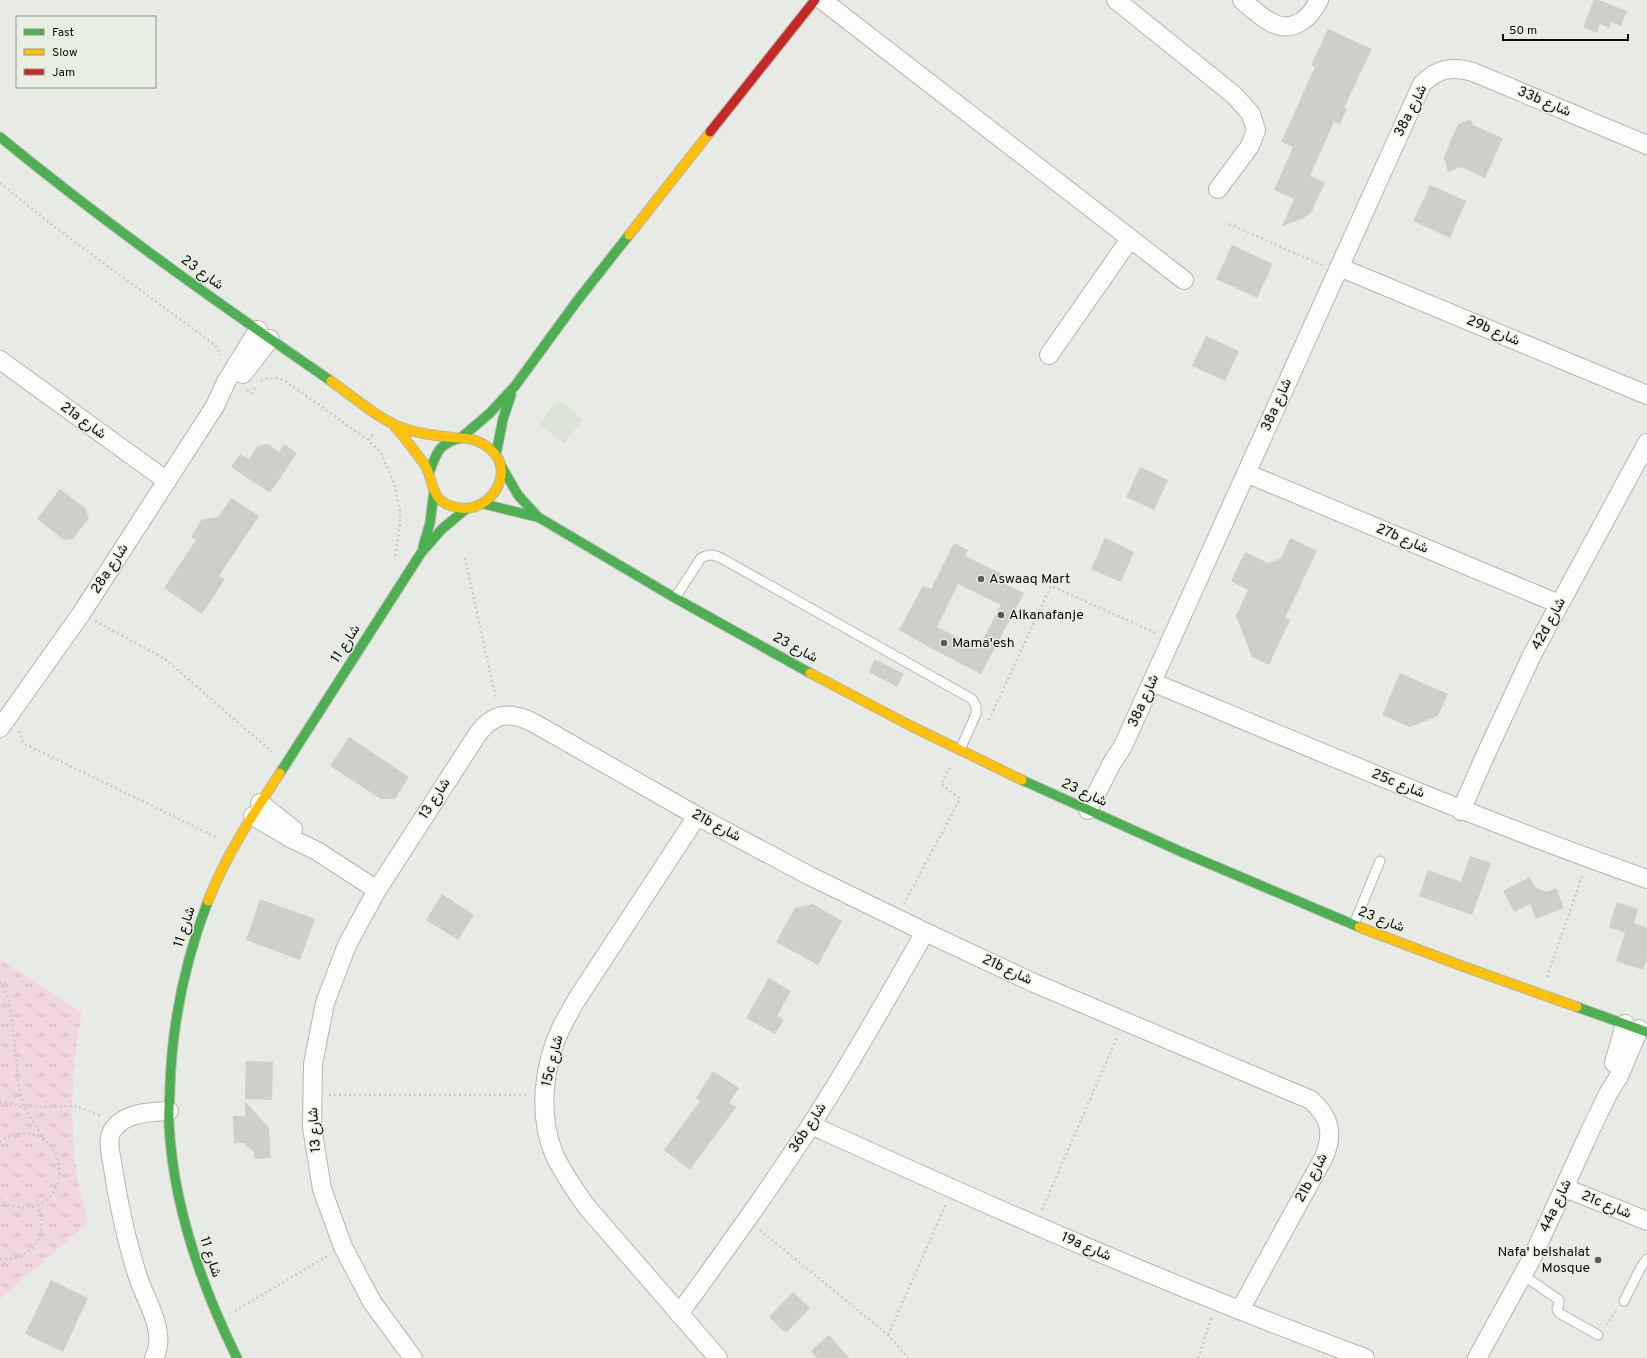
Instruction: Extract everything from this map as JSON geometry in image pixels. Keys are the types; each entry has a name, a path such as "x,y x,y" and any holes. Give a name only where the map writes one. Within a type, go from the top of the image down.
{"street":[{"path":"459,437 472,437 490,446 496,454 500,464 501,476 498,487 492,497 484,504 475,508 456,508 440,499 434,492 430,482 429,472 431,461 437,450 446,442 459,437 490,413 514,386 577,301 815,0"},
{"path":"822,0 1184,280"},
{"path":"1116,0 1234,95 1251,114 1256,130 1250,146 1218,189"},
{"path":"1242,0 1272,23 1282,26 1293,25 1303,21 1311,14 1319,0"},
{"name":"33b شارع","path":"1439,71 1462,69 1474,72 1647,145"},
{"name":"38a شارع","path":"1095,813 1112,762 1123,746 1417,94 1422,84 1439,71"},
{"name":"شارع 23","path":"0,137 89,209 264,335 393,424 412,447 429,472"},
{"path":"1049,355 1130,239"},
{"name":"29b شارع","path":"1338,269 1647,394"},
{"name":"28a شارع","path":"0,728 6,708 81,614 215,406 225,398 233,380 264,335"},
{"name":"21a شارع","path":"0,360 167,481"},
{"path":"496,454 503,419 514,386"},
{"name":"شارع 23","path":"393,424 424,434 459,437"},
{"name":"42d شارع","path":"1462,810 1507,706 1559,604 1647,443"},
{"name":"شارع 23","path":"500,464 518,495 538,517"},
{"name":"27b شارع","path":"1246,474 1559,604"},
{"name":"شارع 11","path":"421,553 430,523 434,492"},
{"name":"شارع 23","path":"484,504 538,517 675,598 816,676 960,750 1095,813 1230,873 1354,924 1541,995 1637,1028"},
{"name":"شارع 11","path":"237,1358 218,1321 194,1258 177,1192 169,1117 172,1049 181,988 197,929 220,872 256,809 421,553 442,529 466,509"},
{"name":"25c شارع","path":"1152,682 1462,810 1589,858 1647,878"},
{"name":"21b شارع","path":"500,716 516,716 532,722 697,816 810,876 925,932 1034,983 1123,1022 1300,1094 1311,1100 1320,1108 1327,1120 1330,1132 1329,1145 1324,1157 1240,1310"},
{"name":"شارع 13","path":"413,1358 372,1302 342,1247 322,1189 312,1127 313,1064 324,1003 347,944 377,890 477,734 490,720 500,716"},
{"path":"256,809 303,837 317,851 377,890"},
{"name":"15c شارع","path":"697,816 578,999 561,1029 550,1061 544,1095 546,1124 554,1153 567,1180 586,1206 718,1358"},
{"name":"36b شارع","path":"679,1314 747,1220 811,1125 870,1030 925,932"},
{"name":"44a شارع","path":"1477,1358 1523,1275 1608,1094 1612,1074 1637,1028"},
{"path":"154,1358 159,1342 158,1332 127,1237 117,1193 110,1148 110,1138 114,1128 121,1122 138,1114 169,1117"},
{"name":"19a شارع","path":"811,1125 1036,1225 1240,1310 1365,1358"},
{"name":"21c شارع","path":"1565,1188 1647,1221"}],"lane":[{"path":"675,598 701,558 714,554 972,699 976,706 976,714 960,750"},
{"path":"1354,924 1380,861"},
{"path":"1624,1301 1641,1267 1647,1259"},
{"path":"1523,1275 1558,1300 1559,1304 1557,1309 1559,1313 1598,1336"}],"path":[{"path":"0,184 56,228 215,345 221,352 222,363 220,370 233,380 252,393 257,384 262,380 268,378 280,379 368,440 380,453 388,468 398,497 400,524 394,556 398,567 408,575"},
{"path":"1229,224 1338,269"},
{"path":"465,558 500,716"},
{"path":"986,727 1051,586 1171,640"},
{"path":"81,614 165,659 286,764"},
{"path":"6,708 23,743 234,846"},
{"path":"897,918 960,800 941,784 960,750"},
{"path":"1541,995 1589,858"},
{"path":"0,982 9,1000 17,1063 17,1078 24,1107 45,1141 54,1151 59,1162 60,1175 57,1187 49,1198 38,1205 26,1208 14,1207 1,1202 0,1199"},
{"path":"1036,1225 1123,1022"},
{"path":"313,1095 544,1095"},
{"path":"0,1102 24,1107 75,1106 121,1122"},
{"path":"1,1141 12,1135 24,1134 35,1136 45,1141"},
{"path":"888,1335 953,1189"},
{"path":"0,1259 18,1257 34,1248 42,1232 42,1215 38,1205"},
{"path":"747,1220 888,1335 908,1358"},
{"path":"218,1321 342,1247"},
{"path":"1198,1358 1217,1300"},
{"path":"1598,1336 1624,1301"}],"shaded area":[{"path":"558,400 583,419 564,444 539,424"}],"green space":[{"path":"0,959 82,1012 74,1073 72,1114 77,1176 88,1223 0,1299"}],"building":[{"path":"1594,0 1599,0 1627,11 1621,26 1611,22 1609,28 1600,24 1597,33 1583,27"},
{"path":"1328,29 1372,49 1344,108 1347,109 1340,124 1334,122 1310,176 1325,183 1311,213 1302,219 1282,226 1294,199 1274,190 1293,147 1281,142 1315,67 1311,65"},
{"path":"1471,119 1473,125 1503,138 1485,178 1461,167 1448,172 1444,157 1458,124"},
{"path":"1430,185 1466,201 1450,238 1413,221"},
{"path":"1232,245 1273,264 1257,298 1216,279"},
{"path":"1206,336 1239,351 1225,381 1192,366"},
{"path":"268,444 279,452 284,444 297,453 270,493 231,467 240,454 249,459 257,446"},
{"path":"1140,467 1168,480 1154,510 1126,497"},
{"path":"60,489 85,508 89,518 73,539 64,540 37,519"},
{"path":"231,498 259,516 219,576 225,579 202,614 164,588 196,540 191,537 202,519 218,517"},
{"path":"1105,538 1134,552 1121,582 1091,569"},
{"path":"1290,538 1317,551 1285,618 1290,620 1269,665 1252,657 1236,616 1248,590 1231,581 1245,552 1268,563 1281,558"},
{"path":"954,543 968,550 965,556 1006,576 1003,583 1024,593 981,674 899,630 923,586 931,589","holes":["958,584 1001,605 978,648 937,627"]},
{"path":"875,659 904,674 897,687 869,672"},
{"path":"1400,673 1448,694 1438,716 1410,727 1382,715"},
{"path":"349,737 409,777 395,799 381,799 330,766"},
{"path":"1470,856 1491,863 1472,915 1419,896 1428,870 1461,882"},
{"path":"1530,877 1535,887 1547,892 1556,888 1564,908 1536,919 1530,904 1514,912 1503,891"},
{"path":"442,894 474,915 458,940 426,920"},
{"path":"260,899 315,919 300,960 246,940"},
{"path":"1617,902 1638,909 1634,923 1647,928 1647,958 1643,970 1616,961 1625,933 1609,927"},
{"path":"813,904 842,921 818,965 776,942 795,908"},
{"path":"769,978 791,991 777,1016 784,1020 775,1034 746,1018"},
{"path":"246,1061 273,1062 272,1100 245,1099"},
{"path":"713,1071 739,1088 729,1103 736,1107 690,1170 664,1150 700,1101 696,1098"},
{"path":"245,1101 269,1128 271,1158 254,1159 254,1152 243,1143 234,1143 233,1116 245,1116"},
{"path":"51,1280 88,1298 63,1352 25,1334"},
{"path":"793,1292 810,1308 786,1333 769,1317"},
{"path":"829,1335 849,1358 817,1358 811,1351"}],"traffic: fast":[{"path":"0,137 122,232 331,381"},
{"path":"462,437 490,413 515,386 577,301 629,235"},
{"path":"496,454 503,419 511,395"},
{"path":"429,473 439,450 447,443 461,438"},
{"path":"500,464 518,495 538,517 675,598 810,673"},
{"path":"423,547 430,523 434,491"},
{"path":"484,504 537,517"},
{"path":"280,773 421,553 442,529 466,509"},
{"path":"1022,780 1184,853 1359,927"},
{"path":"208,901 186,969 181,992 171,1063 169,1124 176,1185 191,1244 212,1302 237,1358"},
{"path":"1577,1007 1647,1032"}],"traffic: slow":[{"path":"629,235 710,132"},
{"path":"331,381 373,412 391,423 421,433 457,438"},
{"path":"393,424 425,465 437,496 447,504 455,507 471,508 485,502 496,490 501,475 501,467 499,460 489,448 476,441 461,438"},
{"path":"810,673 909,725 1022,780"},
{"path":"208,901 223,867 250,819 280,773"},
{"path":"1359,927 1577,1007"}],"traffic: jam":[{"path":"710,132 815,0"}],"place":[{"name":"Aswaaq Mart","path":"981,579"},
{"name":"Alkanafanje","path":"1001,615"},
{"name":"Mama'esh","path":"944,643"},
{"name":"Nafa' belshalat Mosque","path":"1598,1260"}]}
